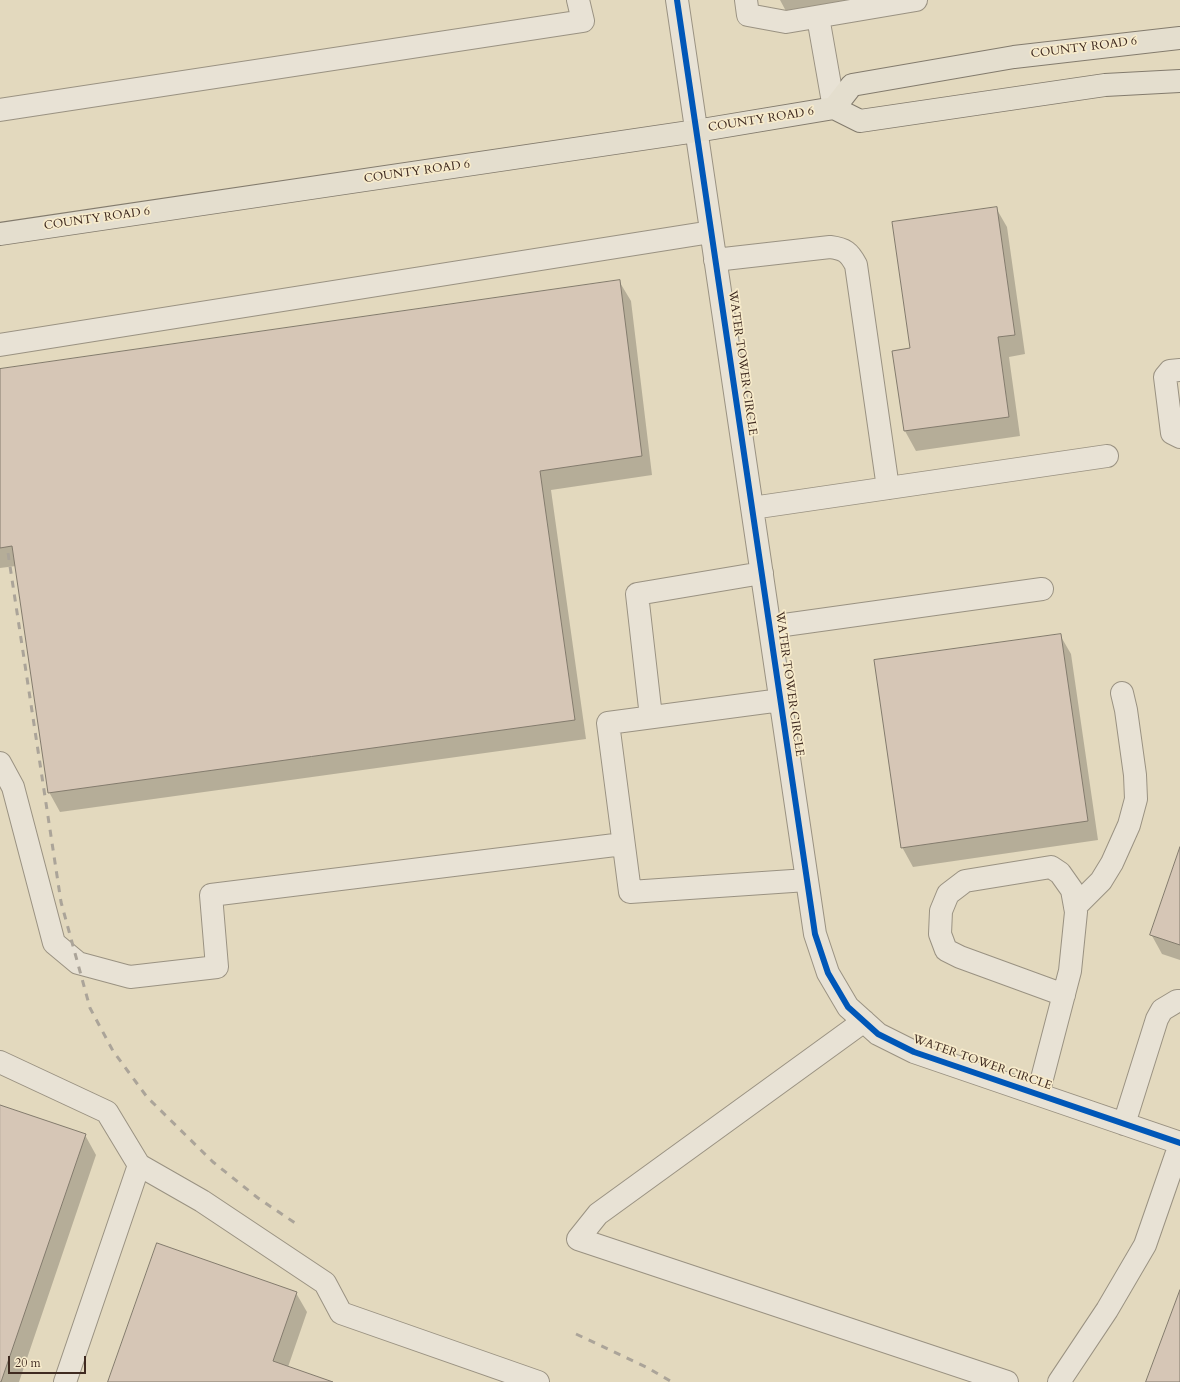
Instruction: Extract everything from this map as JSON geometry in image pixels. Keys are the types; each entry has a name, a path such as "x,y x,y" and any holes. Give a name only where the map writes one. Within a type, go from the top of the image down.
{"main road":[{"name":"COUNTY ROAD 6","path":"0,234 696,131 834,108 852,85 1014,57 1180,38"},
{"path":"834,108 860,120 1105,85 1180,81"}],"street":[{"path":"0,110 583,21 578,0"},
{"name":"WATER TOWER CIRCLE","path":"677,0 815,934 828,974 848,1007 878,1034 914,1052 1180,1143"},
{"path":"747,7 766,19 786,22 916,0"},
{"path":"818,17 834,108"},
{"path":"0,345 711,232"},
{"path":"715,260 830,247 841,249 850,254 856,265 888,488"},
{"path":"1180,370 1170,371 1166,377 1172,433 1180,437"},
{"path":"752,508 1107,456"},
{"path":"651,717 637,594 762,573"},
{"path":"770,628 1042,589"},
{"path":"1075,907 1101,881 1112,863 1128,826 1136,799 1135,775 1122,693"},
{"path":"781,700 608,723 623,844 630,892 807,880"},
{"path":"0,763 13,787 54,943 78,963 130,977 217,967 211,895 623,844"},
{"path":"1038,1094 1064,995 1070,971 1076,912 1072,890 1060,873 1051,867 965,881 948,894 941,911 940,934 946,950 960,957 1064,995"},
{"path":"1124,1124 1162,1010 1177,1001 1180,1001"},
{"path":"864,1021 598,1214 578,1238 1007,1382"},
{"path":"0,1062 106,1112 138,1165 202,1201 325,1283 341,1313 538,1382"},
{"path":"1058,1382 1107,1310 1145,1245 1180,1143"},
{"path":"65,1382 138,1165"}],"building":[{"path":"997,207 1015,335 998,337 1009,417 904,431 892,351 910,348 892,222"},
{"path":"620,280 642,456 540,471 575,720 48,793 12,546 0,548 0,369"},
{"path":"1061,634 1088,821 901,848 874,660"},
{"path":"1180,847 1180,945 1150,935"},
{"path":"0,1105 86,1134 1,1382 0,1382"},
{"path":"157,1243 297,1292 273,1361 333,1382 108,1382"},
{"path":"1180,1290 1180,1382 1146,1382"}],"railway":[{"path":"8,553 61,902 90,1008 113,1051 147,1097 213,1162 258,1198 298,1225"},
{"path":"576,1334 648,1368 672,1382"}],"cycle path":[{"path":"677,0 815,934 828,973 848,1007 878,1034 914,1052 1180,1143"}]}
